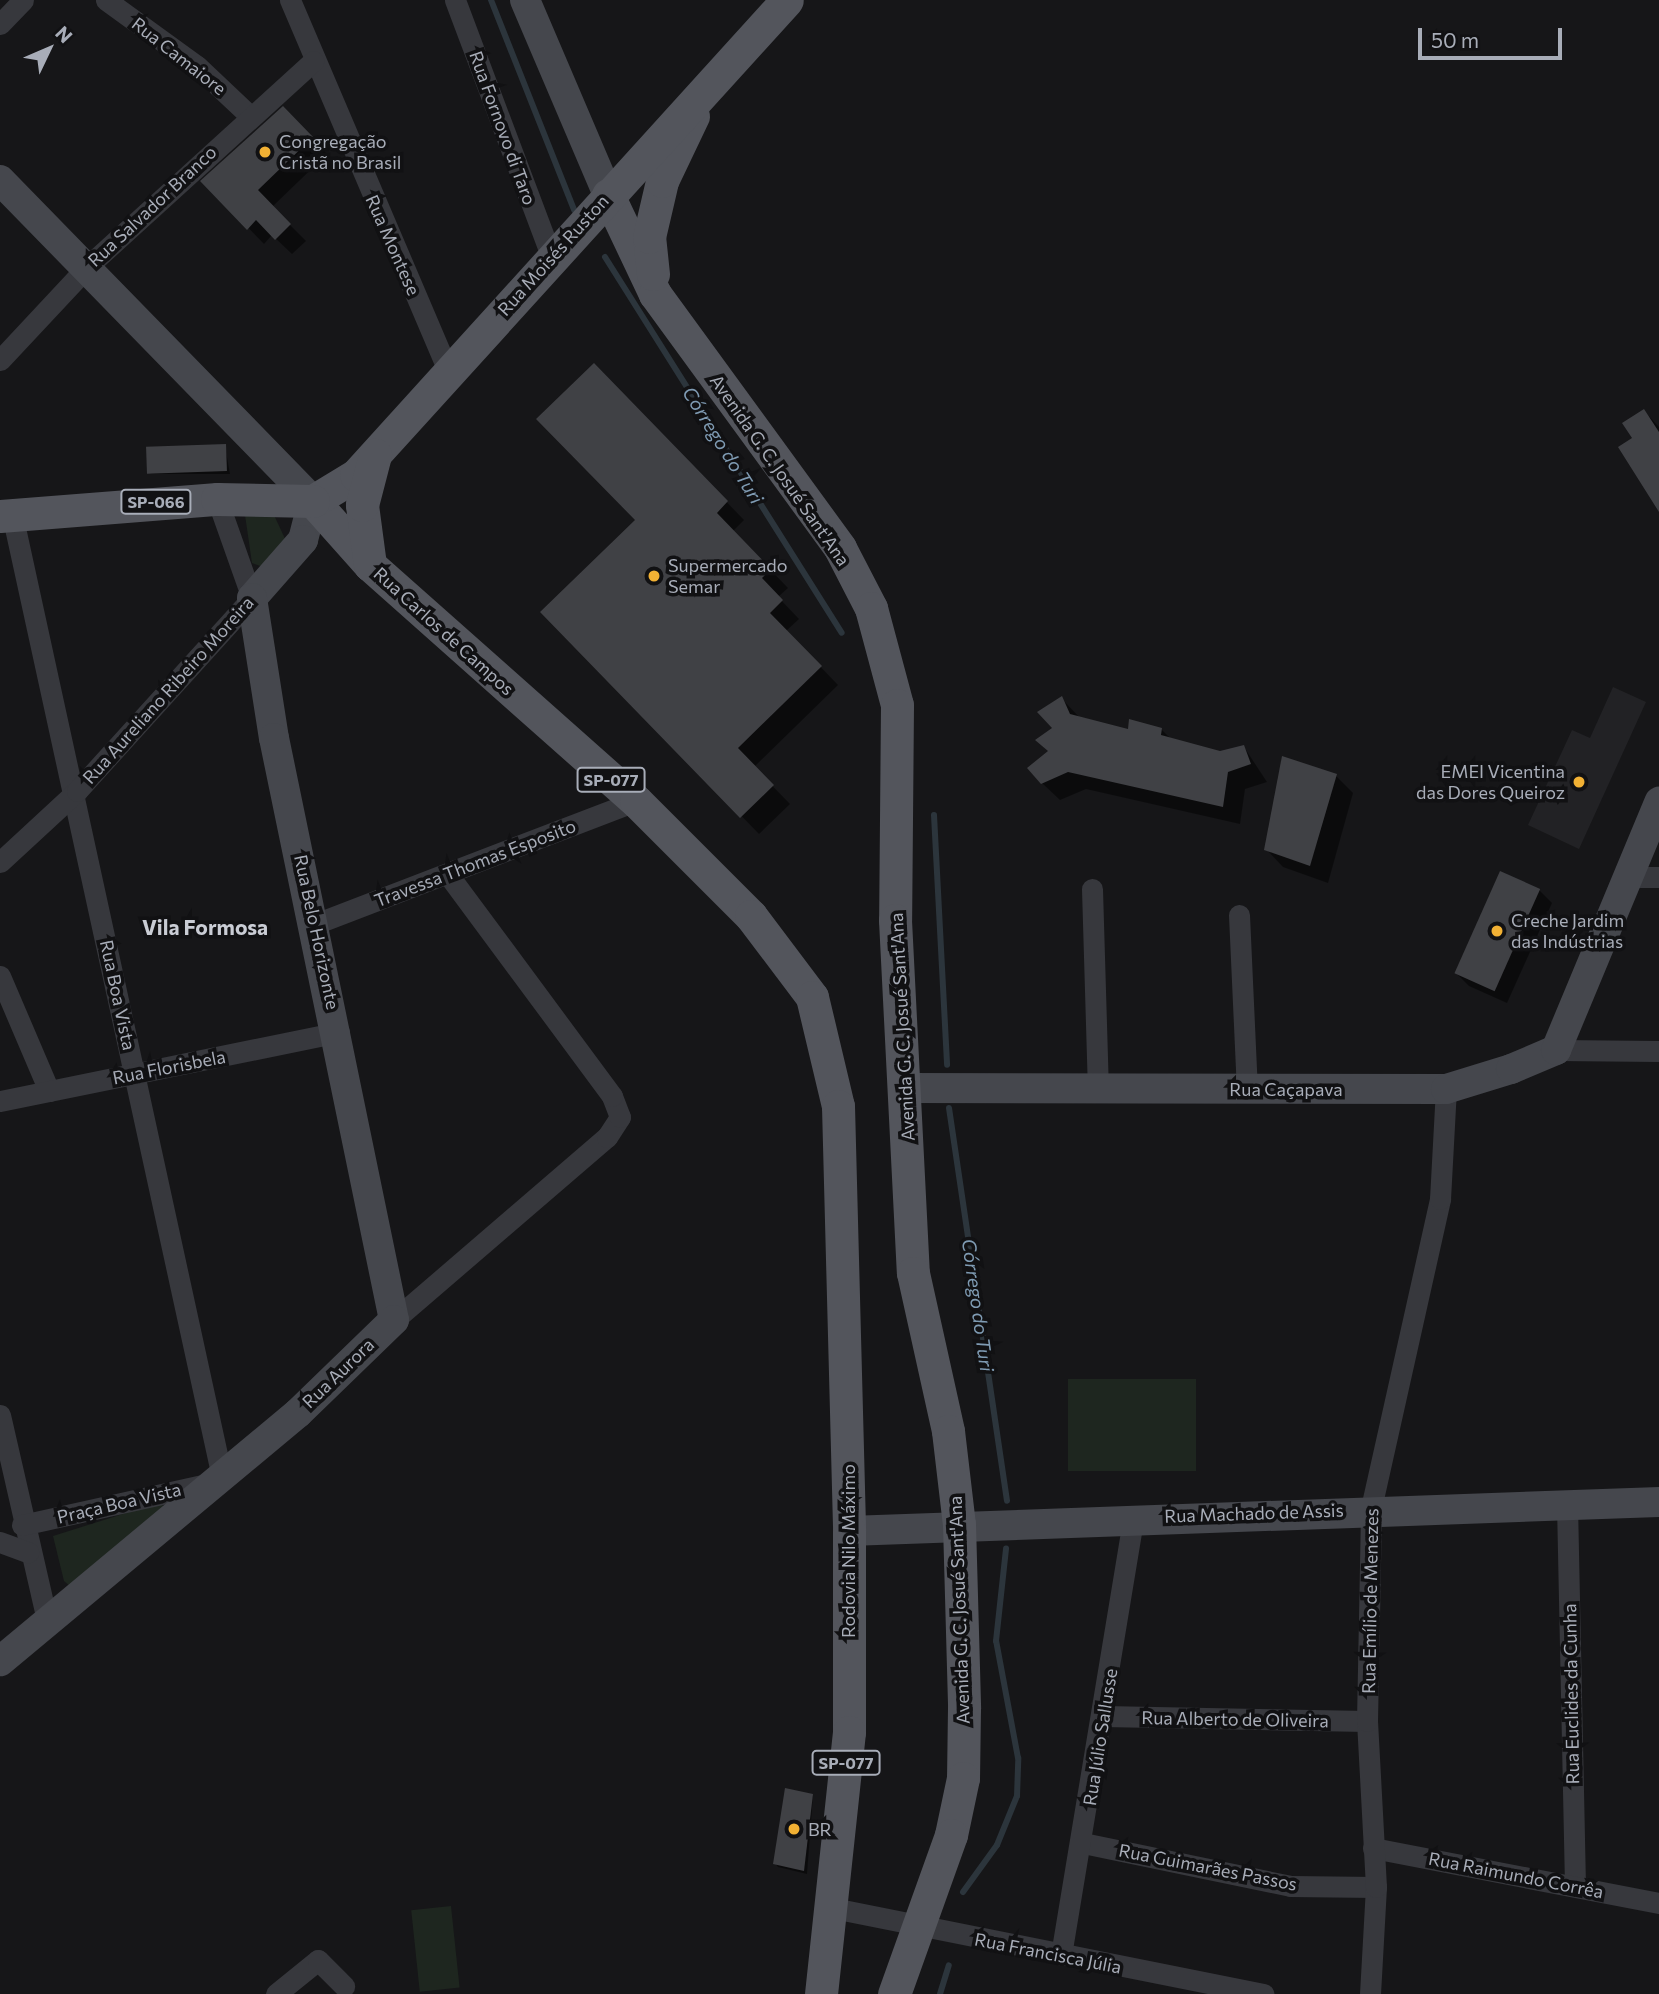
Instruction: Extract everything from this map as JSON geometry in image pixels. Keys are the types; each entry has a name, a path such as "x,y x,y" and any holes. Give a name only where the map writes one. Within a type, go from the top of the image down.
{"main road":[{"name":"Rua Moisés Ruston","path":"313,501 356,475 551,256 787,0"},
{"path":"655,294 649,237 662,181 699,96"},
{"name":"Avenida G. C. Josué Sant'Ana","path":"608,195 655,294 840,548 888,655 897,705 895,920 906,1088 913,1273 948,1431 959,1524 963,1778 951,1835 894,1994"},
{"path":"370,565 362,505 376,453"},
{"name":"SP-066","path":"6,515 217,499 313,501"},
{"name":"Rua Carlos de Campos","path":"313,501 370,565 636,802 787,956 812,997 838,1106"},
{"name":"Rodovia Nilo Máximo","path":"821,1994 833,1908 849,1732 849,1531 838,1106"}],"street":[{"name":"Rua Camaiore","path":"106,0 197,66 249,115"},
{"name":"Rua Montese","path":"290,0 313,61 449,372"},
{"name":"Rua Fornovo di Taro","path":"455,0 551,256"},
{"path":"525,0 608,195"},
{"name":"Rua Salvador Branco","path":"0,360 87,267 249,115 313,61"},
{"name":"Rua Carlos de Campos","path":"0,180 313,501"},
{"name":"Rua Belo Horizonte","path":"217,499 236,544 252,598 394,1320"},
{"name":"Rua Aureliano Ribeiro Moreira","path":"0,862 77,791 303,540 313,501"},
{"name":"Rua Boa Vista","path":"6,515 77,791 219,1479"},
{"name":"Travessa Thomas Esposito","path":"315,924 636,802"},
{"path":"1556,1050 1659,802"},
{"name":"Rua Aurora","path":"0,1661 219,1479 394,1320 607,1137 620,1117 612,1096 448,874"},
{"path":"1627,877 1659,877"},
{"path":"1092,889 1098,1090"},
{"path":"1239,915 1247,1090"},
{"path":"0,976 49,1091"},
{"name":"Rua Florisbela","path":"0,1101 338,1032"},
{"name":"Rua Caçapava","path":"906,1088 1446,1089 1556,1050 1659,1051"},
{"name":"Rua Emílio de Menezes","path":"1370,1994 1376,1886 1367,1721 1371,1508 1440,1199 1446,1089"},
{"path":"0,1415 28,1552 47,1620"},
{"name":"Praça Boa Vista","path":"22,1525 219,1479"},
{"name":"Rua Machado de Assis","path":"849,1531 959,1524 1371,1508 1659,1502"},
{"name":"Rua Euclides da Cunha","path":"1567,1504 1575,1885"},
{"name":"Rua Júlio Sallusse","path":"1060,1955 1083,1843 1133,1518"},
{"path":"0,1542 28,1552"},
{"name":"Rua Alberto de Oliveira","path":"1103,1716 1367,1721"},
{"name":"Rua Guimarães Passos","path":"1083,1843 1290,1886 1376,1886"},
{"name":"Rua Raimundo Corrêa","path":"1373,1848 1659,1903"},
{"name":"Rua Francisca Júlia","path":"833,1908 916,1928 1264,1994"},
{"path":"276,1994 318,1960 342,1991"}],"shaded area":[{"path":"245,515 274,515 287,543 263,567 252,563"},
{"name":"EMEI Vicentina das Dores Queiroz","path":"1613,687 1646,702 1579,849 1528,825 1572,730 1590,738"},
{"path":"1068,1379 1196,1379 1196,1471 1068,1471"},
{"path":"158,1503 164,1506 72,1588 64,1581 53,1536"},
{"path":"451,1906 460,1988 420,1992 411,1910"}],"building":[{"name":"Congregação Cristã no Brasil","path":"283,106 313,137 258,190 291,224 275,240 256,220 247,230 200,181"},
{"path":"594,363 728,501 717,513 771,569 762,578 783,600 770,613 822,666 738,748 774,785 740,818 540,612 635,520 536,419"},
{"path":"1644,409 1659,432 1659,512 1618,447 1632,438 1622,423"},
{"path":"226,444 227,471 147,474 146,447"},
{"path":"1062,696 1070,714 1128,729 1129,719 1162,728 1161,735 1220,751 1244,745 1251,764 1228,772 1223,807 1068,772 1041,784 1027,768 1048,751 1035,740 1052,728 1037,712"},
{"path":"1282,756 1337,774 1310,866 1264,850"},
{"name":"Creche Jardim das Indústrias","path":"1500,871 1540,889 1495,991 1454,973"},
{"name":"BR","path":"785,1788 813,1794 804,1871 773,1864"}],"waterway":[{"name":"Córrego do Turi","path":"491,0 574,210"},
{"name":"Córrego do Turi","path":"605,257 842,633"},
{"name":"Córrego do Turi","path":"934,815 947,1065"},
{"name":"Córrego do Turi","path":"949,1108 1007,1501"},
{"name":"Córrego do Turi","path":"963,1892 997,1845 1017,1796 1018,1758 996,1641 1006,1549"},
{"name":"Córrego do Turi","path":"940,1994 949,1965"}],"place":[{"name":"Congregação Cristã no Brasil","path":"265,152"},
{"name":"Supermercado Semar","path":"654,576"},
{"name":"EMEI Vicentina das Dores Queiroz","path":"1579,782"},
{"name":"Creche Jardim das Indústrias","path":"1497,931"},
{"name":"BR","path":"794,1829"}],"district":[{"name":"Vila Formosa","path":"205,927"}]}
